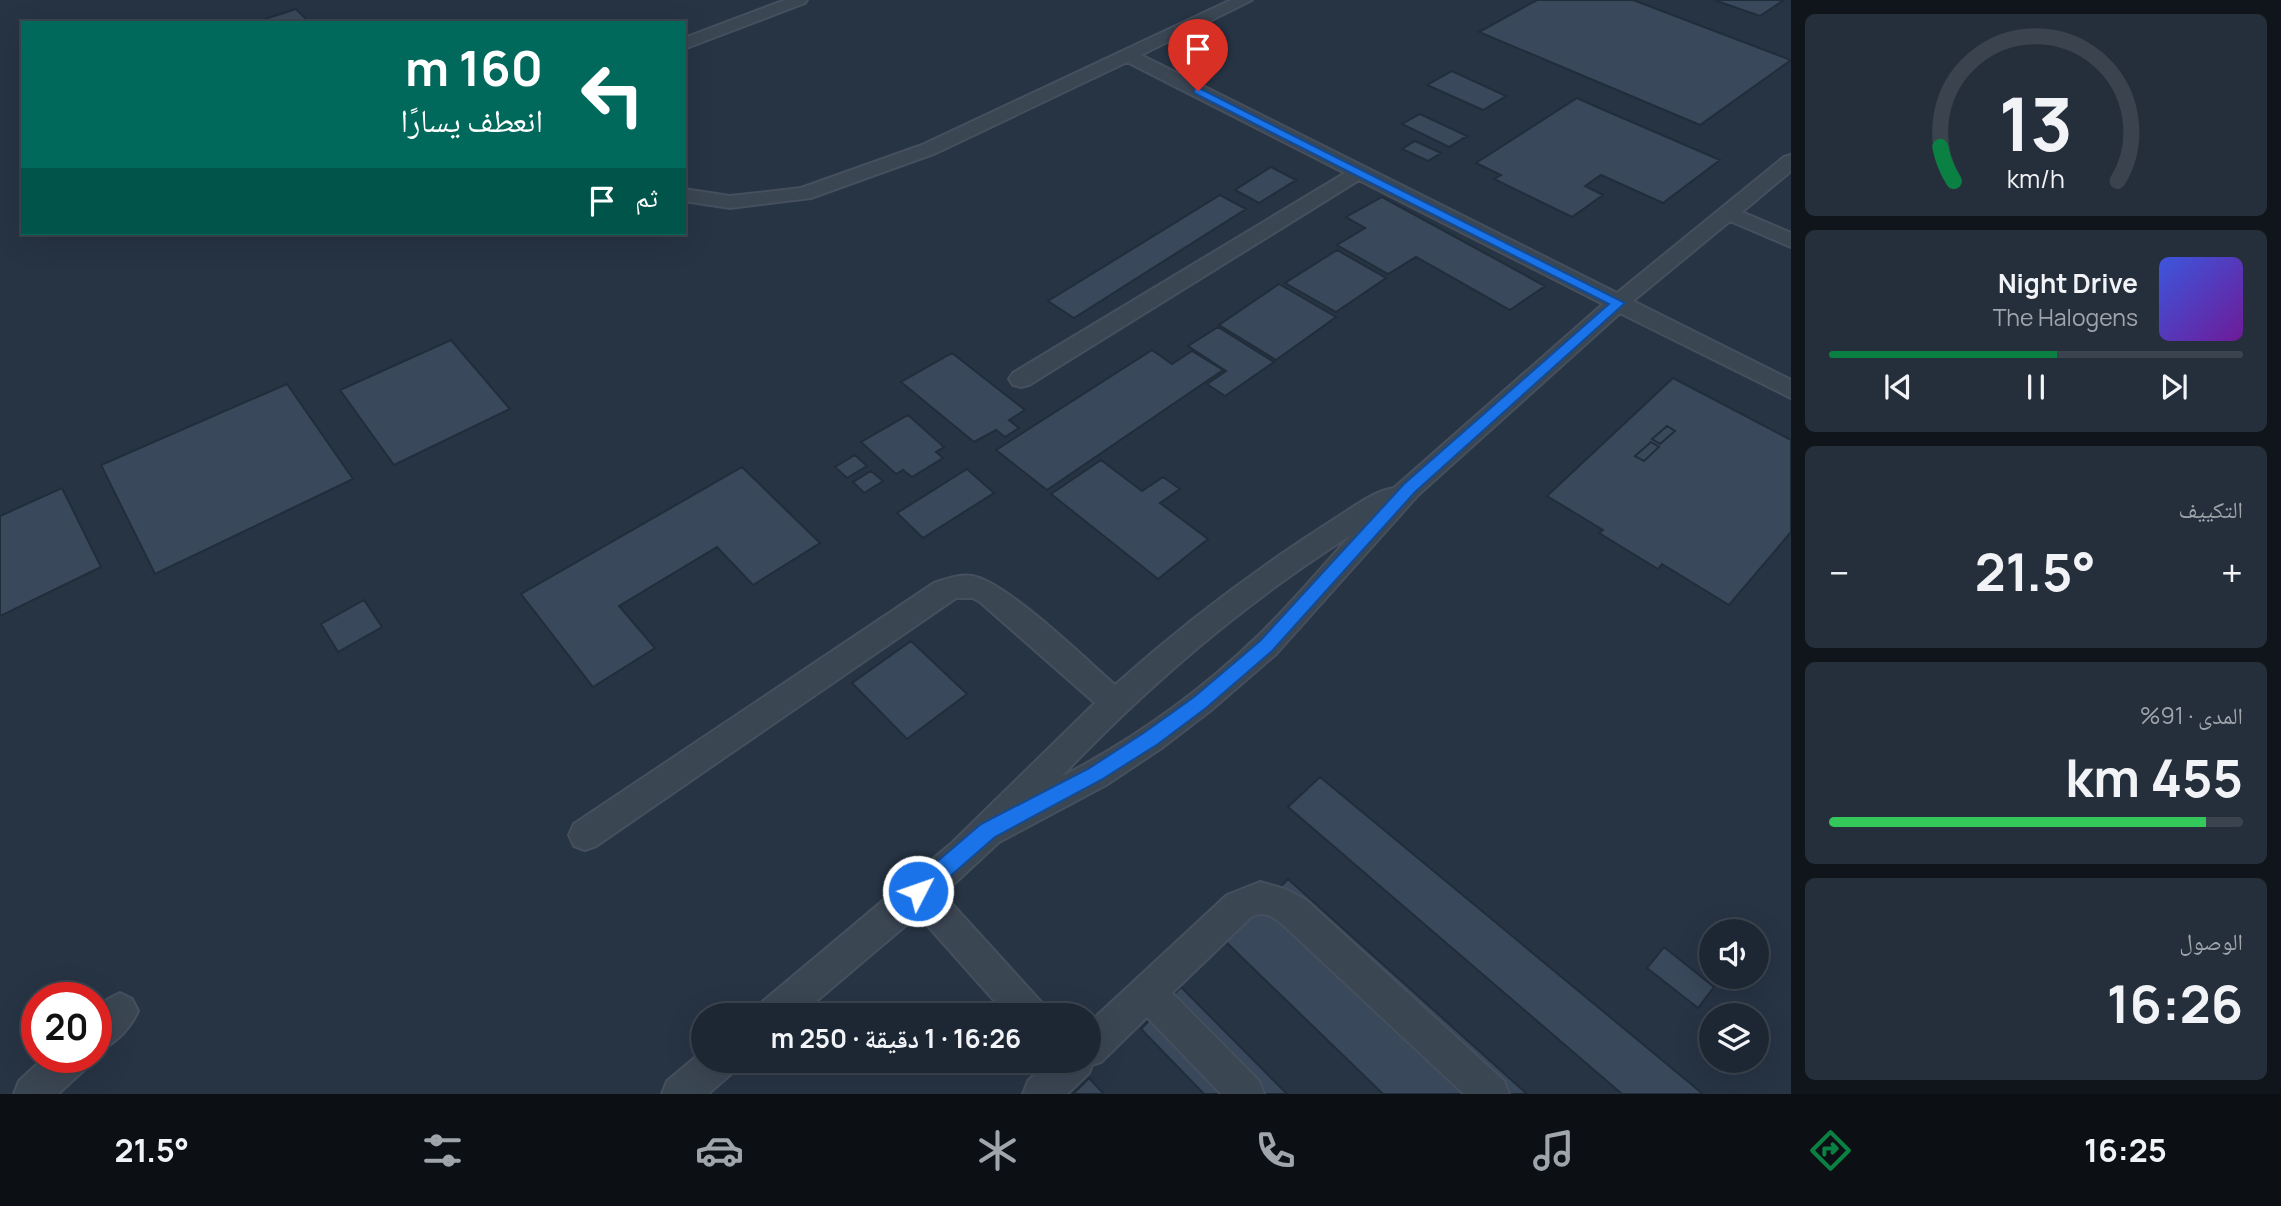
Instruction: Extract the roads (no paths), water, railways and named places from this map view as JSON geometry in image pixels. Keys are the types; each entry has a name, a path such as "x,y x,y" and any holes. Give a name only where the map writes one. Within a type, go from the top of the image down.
{"lane":[{"path":"686,43 799,0"},
{"path":"686,195 730,202 804,194 929,149 1244,0"},
{"path":"1129,56 1791,390"},
{"path":"988,831 1095,775 1152,738 1200,702 1266,646 1409,488 1618,303 1791,161"},
{"path":"1021,379 1359,172"},
{"path":"1727,214 1791,241"},
{"path":"787,1003 988,831 1115,702 1222,613 1350,522 1409,488"},
{"path":"585,835 944,591 956,586 981,588 990,594 1115,702"},
{"path":"918,891 1019,1003"},
{"path":"1101,1038 1239,906 1250,898 1265,897 1280,902 1294,912 1491,1094"},
{"path":"1147,992 1246,1094"},
{"path":"32,1094 54,1073"},
{"path":"680,1094 704,1073"}]}
